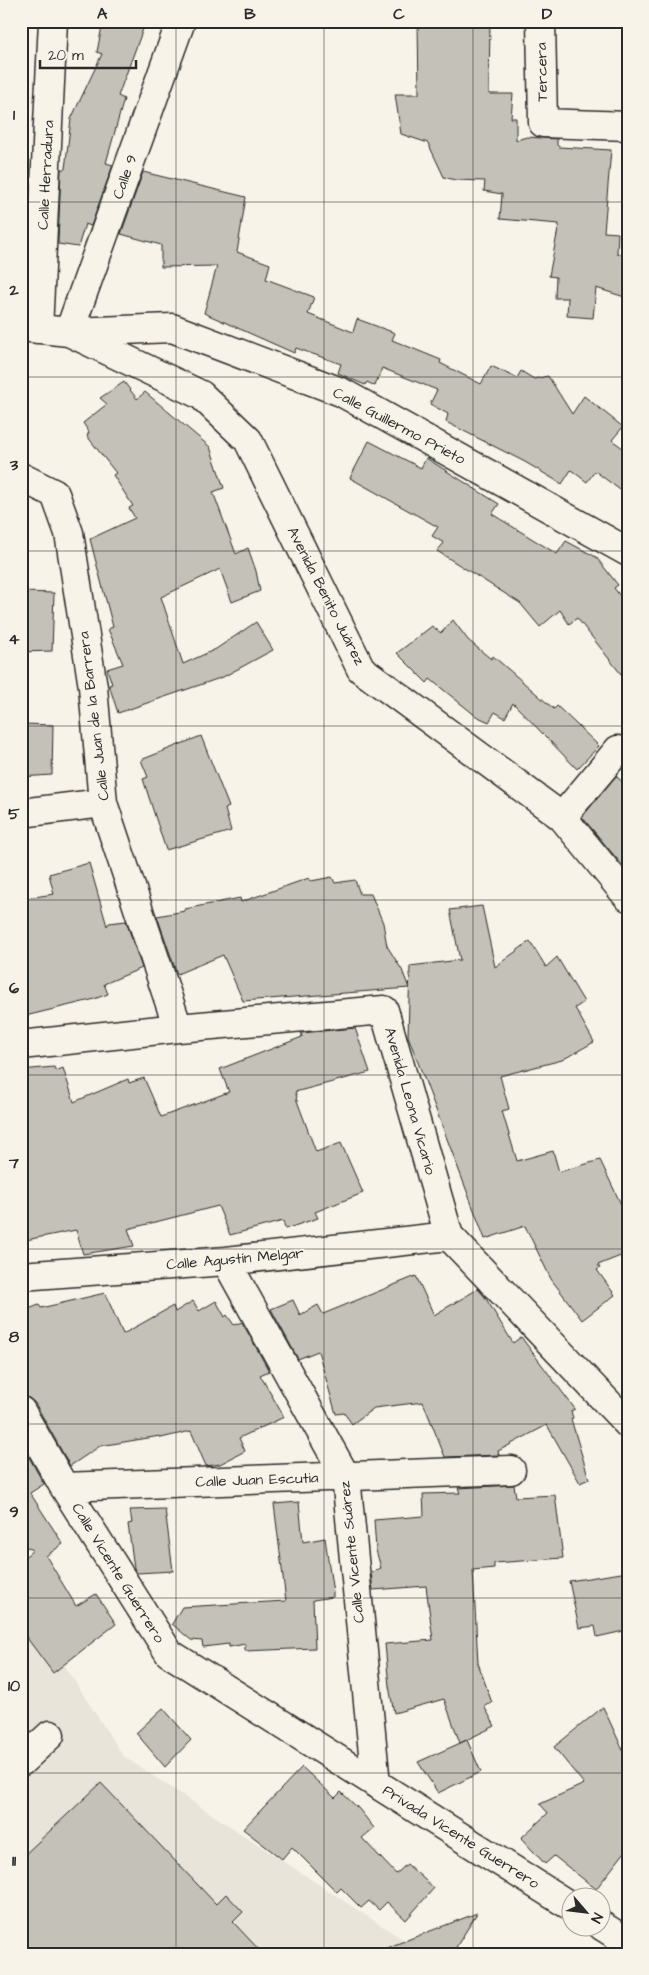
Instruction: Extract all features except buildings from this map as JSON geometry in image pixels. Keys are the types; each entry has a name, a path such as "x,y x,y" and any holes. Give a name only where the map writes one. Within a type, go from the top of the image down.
{"street":[{"name":"Calle Herradura","path":"30,328 53,21"},
{"name":"Calle 9","path":"69,332 181,21"},
{"name":"Tercera","path":"541,21 543,123 628,126"},
{"name":"Avenida Benito Juárez","path":"30,328 69,332 201,394 248,440 361,669 562,817 628,897"},
{"name":"Calle Guillermo Prieto","path":"69,332 172,328 342,392 628,552"},
{"name":"Calle Juan de la Barrera","path":"21,477 55,494 69,532 93,687 103,803 178,1028"},
{"path":"562,817 618,750"},
{"path":"21,813 103,803"},
{"name":"Avenida Leona Vicario","path":"21,1045 178,1028 384,1010 449,1236 628,1424"},
{"name":"Calle Agustín Melgar","path":"21,1276 226,1261 449,1236"},
{"name":"Calle Vicente Suárez","path":"226,1261 346,1477 376,1784"},
{"name":"Calle Vicente Guerrero","path":"21,1411 64,1487 169,1653 376,1784"},
{"name":"Calle Juan Escutia","path":"64,1487 511,1470"},
{"path":"21,1762 50,1735"},
{"name":"Privada Vicente Guerrero","path":"376,1784 562,1901"},
{"path":"612,1932 628,1942"}],"shaded area":[{"path":"21,1598 123,1756 425,1954 21,1954"}]}
